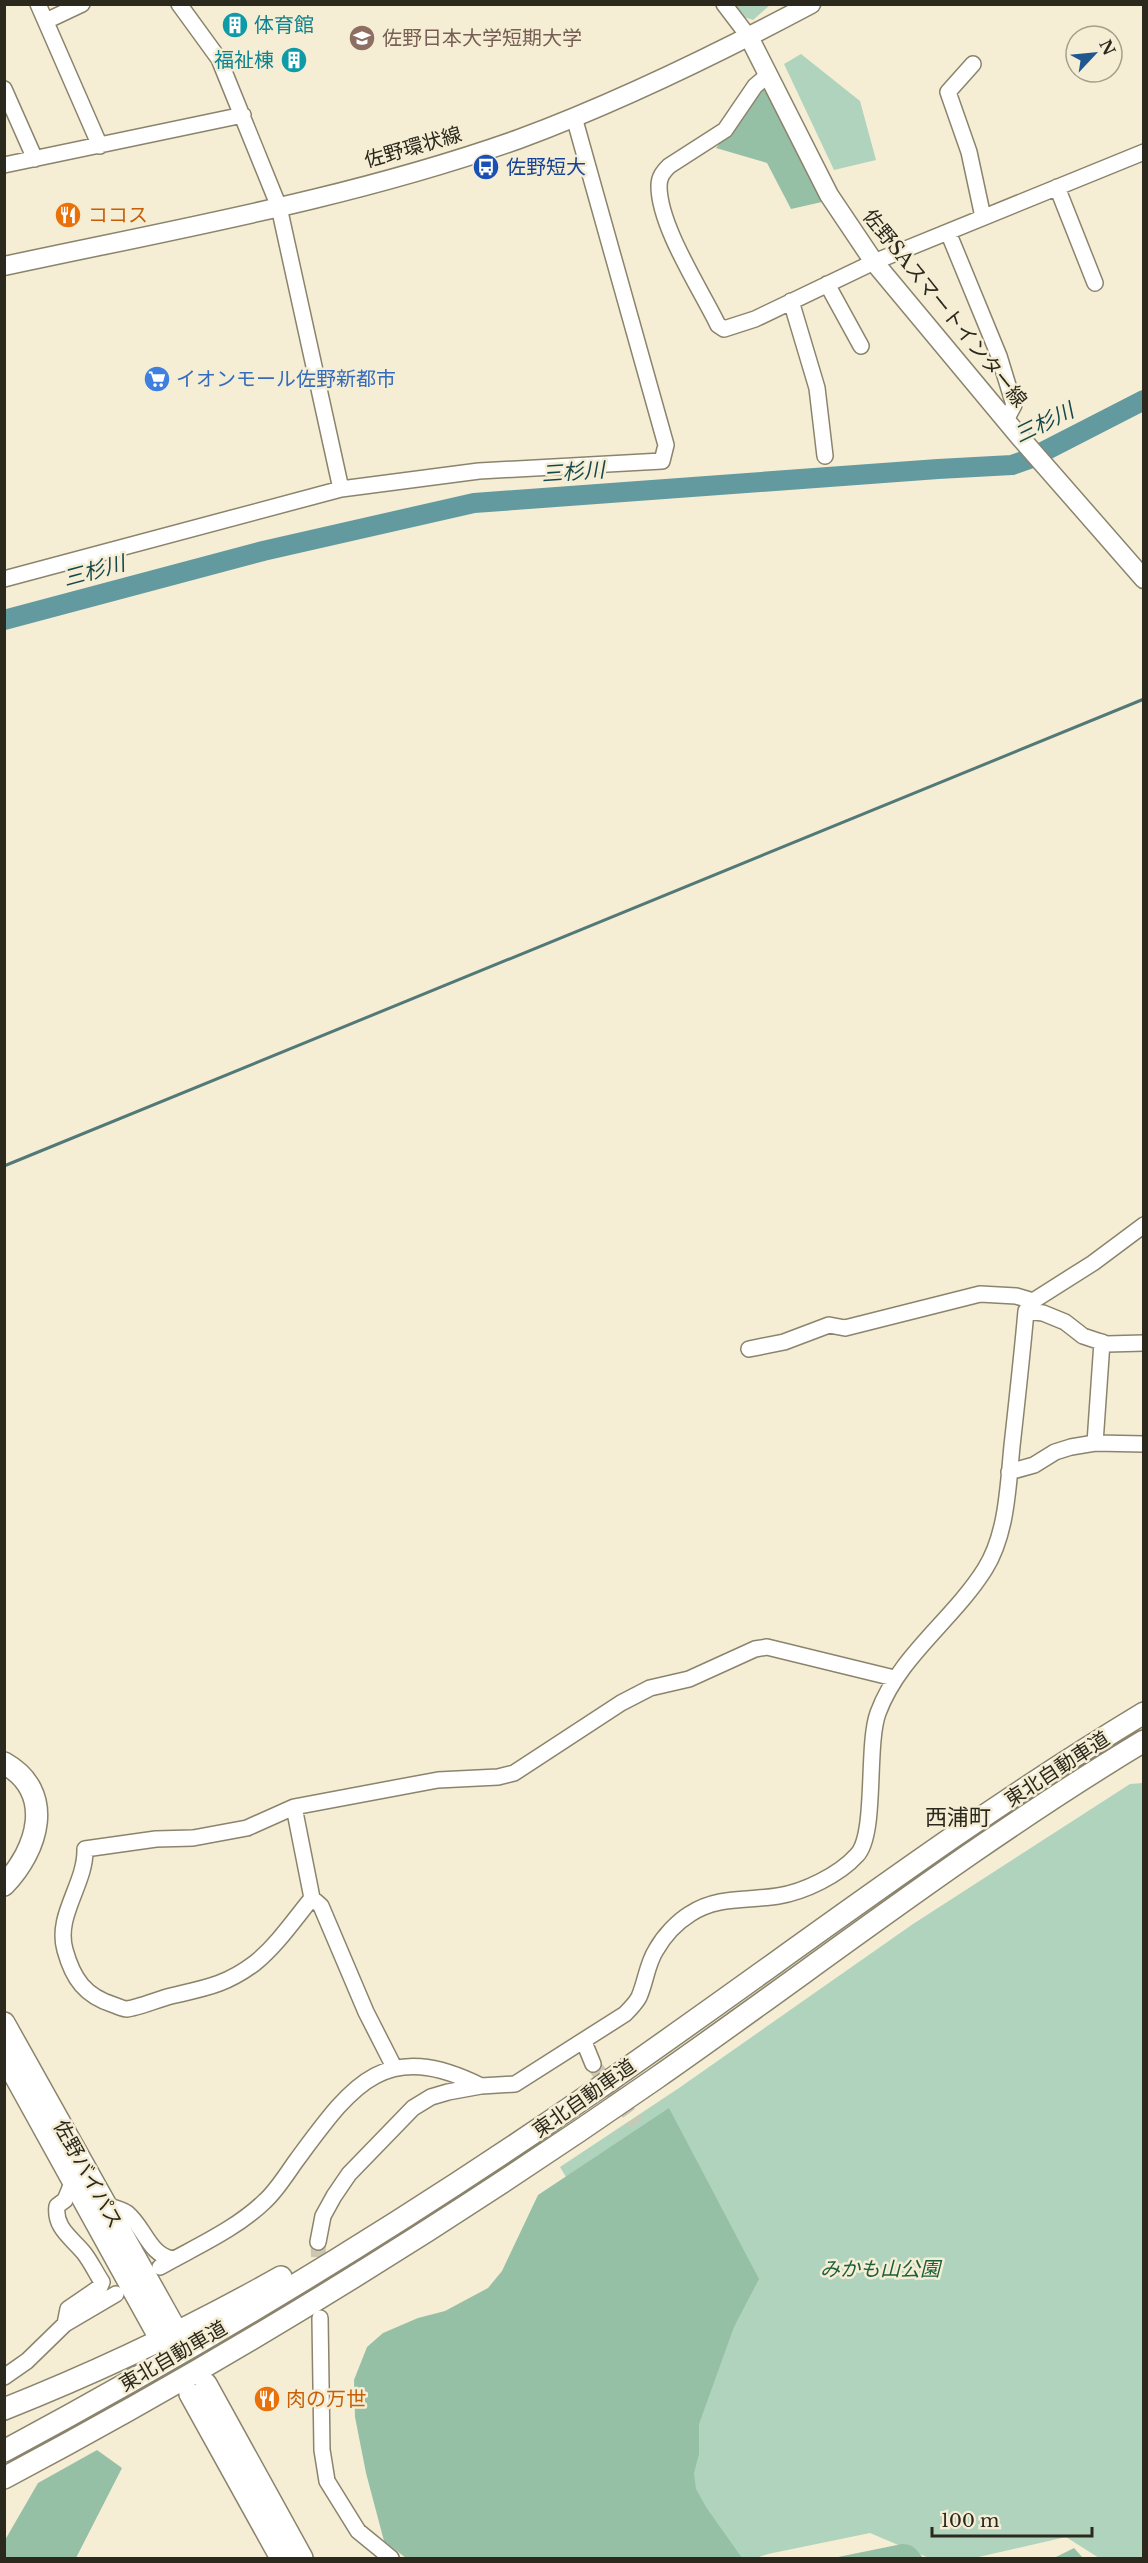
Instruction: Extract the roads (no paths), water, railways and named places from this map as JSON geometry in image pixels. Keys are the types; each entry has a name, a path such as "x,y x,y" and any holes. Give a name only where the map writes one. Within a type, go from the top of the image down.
{"highway":[{"name":"東北自動車道","path":"4,2451 256,2308 497,2157 627,2069 974,1824 1143,1713"},
{"name":"東北自動車道","path":"4,2478 163,2392 500,2184 658,2077 986,1844 1143,1741"},
{"path":"4,1762 17,1771 32,1791 37,1818 31,1848 4,1885"},
{"path":"4,1777 20,1796 25,1819 20,1843 4,1868"},
{"path":"4,2005 27,2045 45,2096"},
{"name":"佐野バイパス","path":"4,2023 105,2205 165,2329 73,2181 4,2056"},
{"path":"4,2083 32,2124 60,2158"},
{"path":"4,2409 143,2349 229,2306 398,2207 497,2157"},
{"path":"281,2559 198,2389 302,2559"}],"main road":[{"name":"佐野環状線","path":"4,266 279,207 433,166 574,117 749,37 811,4"},
{"name":"佐野SAスマートインター線","path":"749,37 830,195 874,262 1143,579"}],"street":[{"path":"38,4 100,146"},
{"path":"46,21 82,4"},
{"path":"179,4 219,59 279,207 341,489"},
{"path":"724,4 749,37"},
{"path":"973,64 948,92 969,152 983,217"},
{"path":"769,74 755,86 725,130 669,166 661,174 659,184 665,219 718,325 724,328 735,327 874,262 1143,152"},
{"path":"4,89 35,159"},
{"path":"4,165 243,115"},
{"path":"4,579 341,489 479,471 662,461 666,445 574,117"},
{"path":"1057,187 1095,283"},
{"path":"948,232 1008,379 1014,405 1006,420"},
{"path":"826,284 861,346"},
{"path":"791,301 817,388 825,456"},
{"path":"318,2242 323,2216 349,2174 413,2108 431,2097 481,2086 515,2084 625,2014 639,1998 656,1949 674,1927 689,1914 705,1906 726,1900 779,1896 802,1888 840,1870 858,1854 864,1845 872,1746 878,1715 894,1678 986,1568 997,1542 1010,1472 1030,1306 1094,1263 1143,1226"},
{"path":"749,1349 784,1342 829,1325 845,1328 980,1294 1016,1296 1043,1313 1065,1322 1083,1336 1102,1342 1143,1343"},
{"path":"1095,1443 1102,1342"},
{"path":"1010,1472 1034,1465 1055,1452 1095,1443 1143,1444"},
{"path":"312,1898 256,1962 229,1980 214,1987 149,2001 126,2009 101,2001 81,1987 64,1949 64,1923 86,1863 85,1849 156,1839 194,1838 247,1828 294,1807 438,1780 498,1777 514,1773 621,1703 650,1688 689,1679 755,1648 767,1647 894,1678"},
{"path":"294,1807 312,1898 321,1906 366,2012 394,2067"},
{"path":"584,2042 593,2064"},
{"path":"105,2205 125,2211 166,2263 243,2220 267,2200 334,2109 374,2074 394,2067 434,2068 481,2086"},
{"path":"66,2324 68,2309 100,2287 102,2282 85,2254 62,2229 55,2215 57,2206 65,2200 73,2181"},
{"path":"4,2377 27,2361 66,2324 116,2294"},
{"path":"320,2318 322,2450 327,2481 358,2531 391,2559"}],"waterway":[{"name":"三杉川","path":"4,620 263,551 474,503 1012,465 1029,459 1144,400"},
{"path":"4,1166 1144,699"}],"tunnel":[{"path":"593,2064 636,2123"},
{"path":"318,2242 320,2305"}],"place":[{"name":"体育館","path":"235,25"},
{"name":"佐野日本大学短期大学","path":"362,38"},
{"name":"福祉棟","path":"294,60"},
{"name":"佐野短大","path":"486,167"},
{"name":"ココス","path":"68,215"},
{"name":"イオンモール佐野新都市","path":"157,379"},
{"name":"肉の万世","path":"267,2399"}],"district":[{"name":"西浦町","path":"958,1817"}],"park label":[{"name":"みかも山公園","path":"880,2269"}]}
